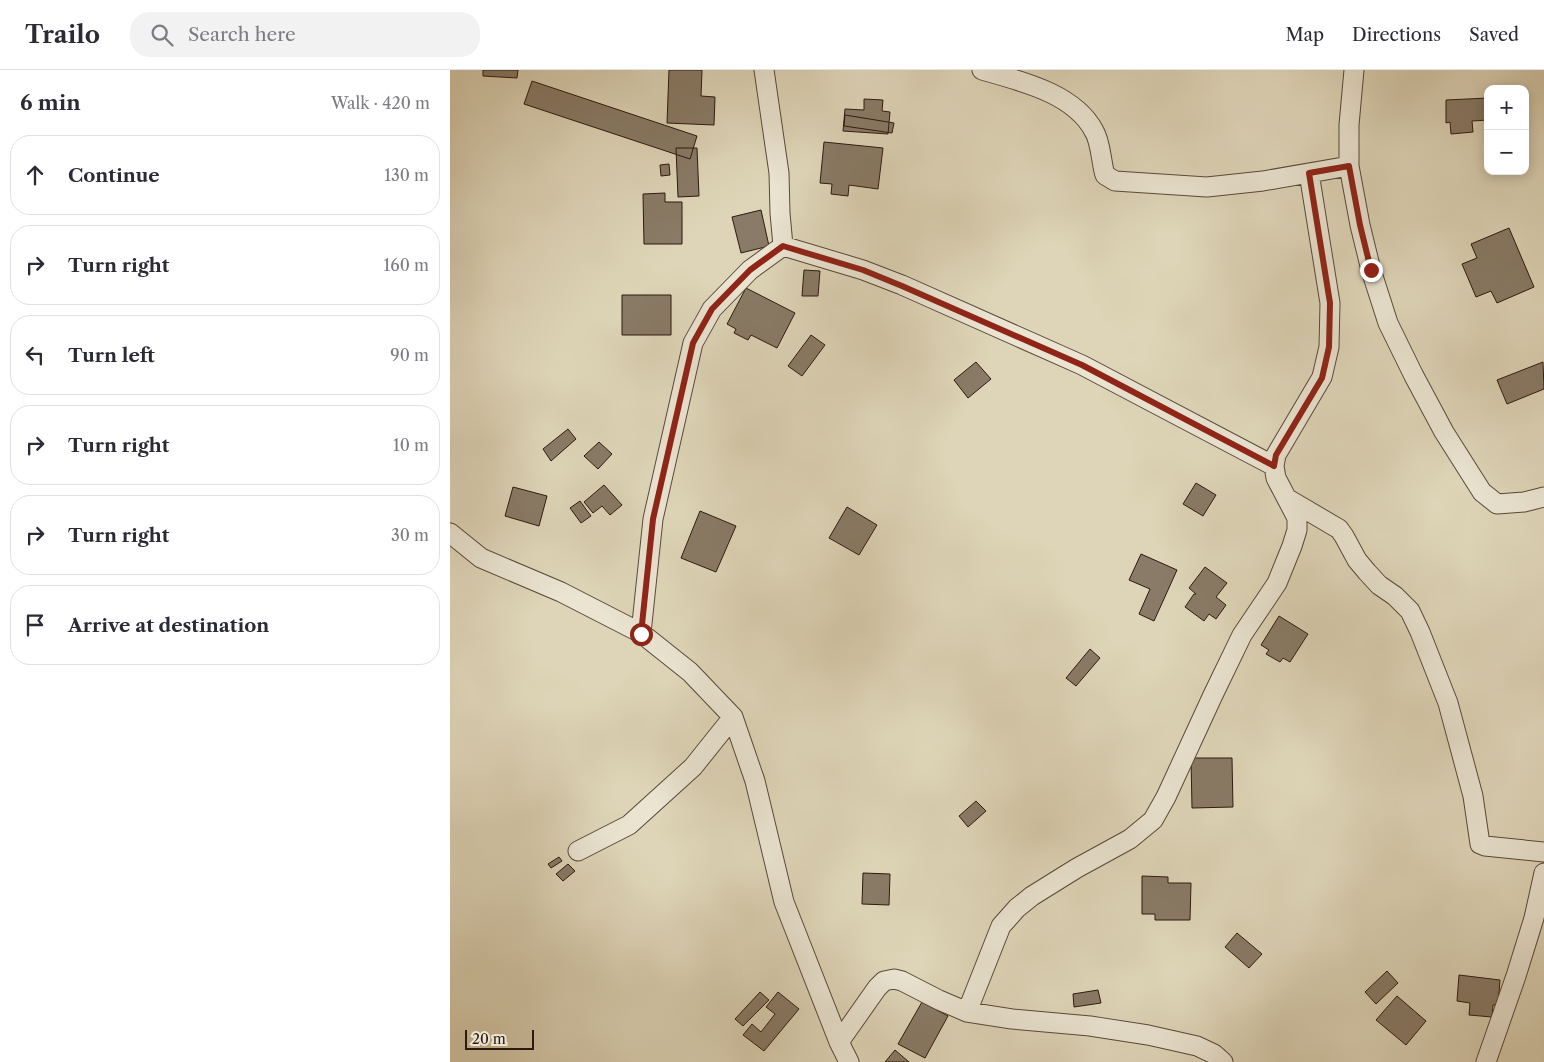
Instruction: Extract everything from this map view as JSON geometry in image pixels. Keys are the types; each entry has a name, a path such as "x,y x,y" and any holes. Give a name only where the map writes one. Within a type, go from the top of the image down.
{"street":[{"path":"764,70 779,173 783,246"},
{"path":"982,70 1036,87 1060,98 1078,111 1088,120 1096,132 1106,175 1115,181 1207,187 1262,181 1349,166"},
{"path":"1354,70 1349,124 1349,166 1358,216 1371,270 1388,323 1444,432 1489,499 1497,504 1506,504 1544,497"},
{"path":"967,1012 1001,926 1017,908 1032,896 1130,839 1153,820 1166,797 1242,635 1276,584 1292,546 1297,530 1297,518 1276,478 1274,466 1276,455 1322,378 1329,347 1330,303 1309,173"},
{"path":"783,246 863,270 894,282 1082,365 1274,466"},
{"path":"641,634 653,519 693,343 712,309 750,270 783,246"},
{"path":"1288,499 1339,528 1357,560 1367,572 1410,612 1420,632 1448,704 1473,796 1480,844 1544,852"},
{"path":"450,533 481,558 561,592 641,634 690,672 733,717 755,781 784,902 839,1042 849,1062"},
{"path":"578,851 629,825 693,768 733,717"},
{"path":"1486,1062 1534,918 1544,872"},
{"path":"839,1042 877,988 884,981 894,979 967,1012 1012,1019 1090,1026 1148,1035 1197,1046 1214,1054 1223,1062"}],"building":[{"path":"483,70 518,70 517,78 483,76"},
{"path":"669,70 702,70 701,96 715,97 714,125 667,123"},
{"path":"532,81 697,136 690,159 524,104"},
{"path":"1484,98 1484,120 1472,121 1473,132 1451,134 1450,122 1446,123 1446,100"},
{"path":"864,99 883,100 882,111 890,112 888,134 843,131 845,109 864,110"},
{"path":"845,115 894,123 892,133 844,126"},
{"path":"824,142 883,148 878,189 849,185 848,196 831,194 832,184 820,183"},
{"path":"676,148 697,148 699,196 678,197"},
{"path":"669,164 670,175 661,176 660,165"},
{"path":"665,193 665,202 682,202 682,244 644,244 643,194"},
{"path":"761,210 769,246 741,253 732,217"},
{"path":"1509,228 1534,287 1497,303 1491,291 1476,297 1462,264 1477,258 1471,244"},
{"path":"804,270 820,271 818,296 802,296"},
{"path":"746,288 795,313 777,348 751,335 748,340 734,333 736,329 727,324"},
{"path":"622,295 671,295 671,335 622,335"},
{"path":"811,335 825,345 802,376 788,366"},
{"path":"976,362 991,379 968,398 954,380"},
{"path":"1543,362 1544,389 1507,404 1497,380"},
{"path":"568,429 576,439 551,461 543,449"},
{"path":"599,442 612,454 598,469 584,456"},
{"path":"1196,483 1216,495 1203,516 1183,504"},
{"path":"604,485 622,505 610,515 602,506 593,513 584,502"},
{"path":"513,487 547,496 539,526 505,516"},
{"path":"580,501 591,516 581,523 570,508"},
{"path":"847,507 877,525 859,555 829,538"},
{"path":"700,511 736,526 716,572 681,558"},
{"path":"1141,554 1177,570 1154,621 1139,614 1150,589 1129,580"},
{"path":"1205,567 1227,583 1216,597 1226,605 1216,619 1209,614 1204,621 1185,607 1194,594 1196,594 1189,588"},
{"path":"1279,616 1308,634 1290,662 1283,658 1280,662 1266,654 1269,650 1261,645"},
{"path":"1090,649 1100,658 1076,686 1066,678"},
{"path":"1191,758 1232,758 1233,807 1192,808"},
{"path":"976,801 986,811 968,827 959,816"},
{"path":"559,857 562,861 551,868 548,864"},
{"path":"568,864 575,871 563,881 556,874"},
{"path":"863,873 890,874 889,905 862,904"},
{"path":"1142,876 1168,877 1168,883 1191,883 1190,920 1155,920 1155,914 1142,914"},
{"path":"1237,933 1262,954 1249,968 1225,947"},
{"path":"1387,971 1398,983 1376,1004 1365,992"},
{"path":"1459,975 1500,980 1498,1005 1493,1005 1492,1017 1469,1015 1470,1003 1457,1001"},
{"path":"1098,990 1101,1003 1074,1007 1073,994"},
{"path":"760,992 769,1000 743,1026 735,1019"},
{"path":"778,992 799,1009 764,1051 743,1035 752,1024 761,1032 775,1014 766,1007"},
{"path":"1397,996 1426,1021 1406,1045 1376,1020"},
{"path":"922,1002 948,1016 925,1058 898,1044"},
{"path":"895,1050 909,1062 885,1062"}],"route":[{"path":"641,634 653,519 693,343 712,309 750,270 783,246 863,270 1082,365 1274,466 1276,455 1286,436 1322,378 1329,347 1330,303 1309,173 1349,166 1354,197 1371,270"}]}
